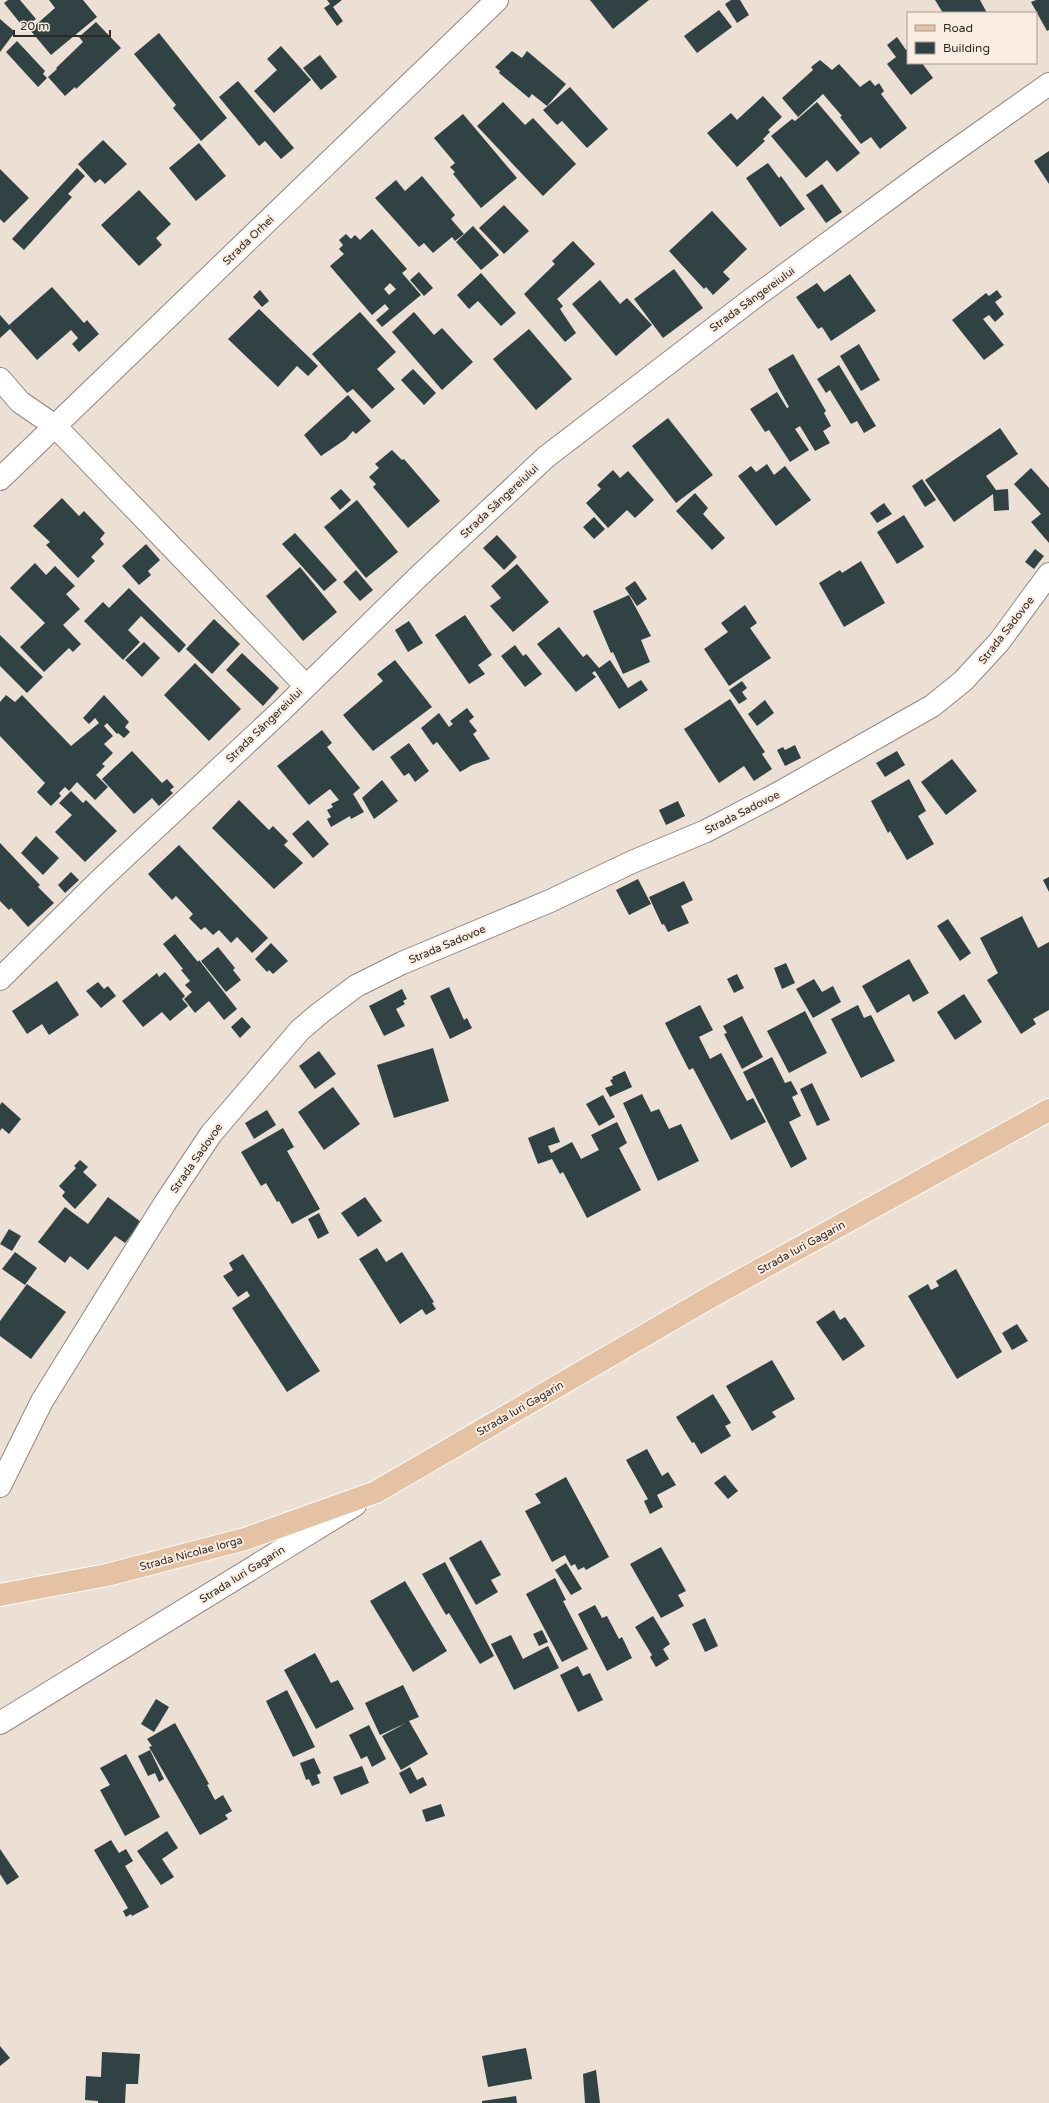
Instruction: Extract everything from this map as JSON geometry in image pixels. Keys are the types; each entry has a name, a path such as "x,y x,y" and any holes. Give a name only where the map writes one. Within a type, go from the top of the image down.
{"main road":[{"name":"Strada Iuri Gagarin","path":"376,1492 714,1295 1049,1110"},
{"name":"Strada Nicolae Iorga","path":"0,1595 107,1575 245,1539 376,1492"}],"street":[{"name":"Strada Orhei","path":"0,479 497,0"},
{"name":"Strada Sângereiului","path":"0,979 305,685 546,457 752,299 936,163 1049,84"},
{"path":"0,379 20,402 55,426 305,685"},
{"name":"Strada Sadovoe","path":"0,1486 42,1401 165,1203 211,1134 295,1036 320,1013 356,986 402,962 550,901 632,862 706,831 777,794 932,706 963,681 999,642 1049,574"},
{"name":"Strada Iuri Gagarin","path":"0,1723 376,1492"}],"building":[{"path":"8,0 20,0 36,19 24,28 4,3"},
{"path":"49,0 83,0 97,17 51,55 30,30 55,8"},
{"path":"327,0 342,0 333,7 343,21 337,26 324,8 330,4"},
{"path":"590,0 649,0 613,29"},
{"path":"731,0 740,0 749,15 737,23 725,4"},
{"path":"935,0 980,0 986,12 942,12"},
{"path":"1036,0 1049,0 1049,30 1047,31 1031,2"},
{"path":"719,10 732,27 697,53 684,36"},
{"path":"0,19 15,32 0,52"},
{"path":"96,22 121,48 76,89 75,87 65,96 48,77 83,42 79,37"},
{"path":"159,33 227,118 201,141 173,108 176,105 134,54"},
{"path":"897,37 906,50 907,49 907,64 923,64 933,78 911,95 887,64 896,57 887,45"},
{"path":"17,41 45,71 43,74 47,78 38,87 6,52"},
{"path":"281,46 311,80 274,113 254,91 277,70 267,59"},
{"path":"512,51 522,58 527,51 566,84 547,106 532,94 529,98 499,73 500,71 495,67"},
{"path":"320,55 337,77 321,90 303,68"},
{"path":"820,60 832,70 839,64 860,87 870,80 875,86 879,83 884,91 881,94 907,128 880,149 871,137 861,144 840,117 842,116 823,94 798,117 782,98 813,70 811,67"},
{"path":"238,81 294,148 281,159 265,141 259,146 219,97"},
{"path":"570,87 608,129 587,148 562,121 557,125 543,110"},
{"path":"763,96 782,117 768,130 770,132 763,139 765,141 737,167 707,133 731,113 737,120"},
{"path":"503,102 525,125 533,118 576,164 543,196 477,126"},
{"path":"817,102 860,153 837,172 827,160 806,178 771,136 792,119 795,121"},
{"path":"463,114 517,178 481,208 453,174 455,172 450,167 455,163 434,138"},
{"path":"103,140 127,164 105,184 100,179 95,183 78,164"},
{"path":"199,143 226,176 196,201 169,168"},
{"path":"1049,151 1049,184 1034,161"},
{"path":"768,163 779,178 781,176 805,209 780,227 746,178"},
{"path":"77,168 85,176 68,194 72,197 24,250 12,239"},
{"path":"0,169 29,198 4,223 0,219"},
{"path":"422,176 455,215 451,219 464,234 455,241 452,237 433,253 424,243 419,247 375,198 396,180 405,191"},
{"path":"822,184 842,212 826,223 806,195"},
{"path":"139,190 171,224 156,238 162,245 139,266 101,225"},
{"path":"504,205 529,231 504,254 479,228"},
{"path":"712,211 747,249 723,272 730,279 713,295 706,287 704,289 669,251"},
{"path":"473,226 499,255 481,270 456,242"},
{"path":"372,229 407,269 402,273 421,295 382,327 376,320 389,309 385,304 372,315 330,266 344,254 339,249 343,245 339,240 346,234 351,239 355,235 360,240","holes":["390,283 396,289 389,295 384,289"]},
{"path":"573,241 595,264 557,299 563,306 560,309 576,333 565,342 524,294 555,264 552,261"},
{"path":"674,269 703,308 663,338 634,299"},
{"path":"419,272 433,288 424,296 410,280"},
{"path":"481,273 516,313 501,326 478,301 469,309 457,295"},
{"path":"850,274 876,311 831,341 822,327 818,329 796,297 817,283 824,292"},
{"path":"600,280 620,304 627,298 652,325 616,356 572,304"},
{"path":"52,287 84,323 87,320 99,334 79,352 72,344 78,338 71,330 37,360 10,329 0,338 0,315 9,325"},
{"path":"260,290 269,301 262,307 253,297"},
{"path":"997,290 1002,297 995,302 1004,314 995,322 989,315 983,319 1004,345 984,360 952,320 986,293 989,296"},
{"path":"259,309 318,366 308,376 297,366 278,387 228,339"},
{"path":"360,312 396,352 377,369 395,389 372,409 353,389 347,393 312,354"},
{"path":"414,312 434,335 442,328 473,362 442,390 392,332"},
{"path":"529,329 572,379 536,410 493,359"},
{"path":"859,344 880,380 861,391 840,356"},
{"path":"793,354 826,411 824,413 831,426 823,431 830,443 815,451 800,426 795,429 809,450 790,462 769,430 765,432 750,409 777,392 787,408 789,407 768,369"},
{"path":"839,365 876,426 864,433 857,421 851,424 830,390 826,393 817,379"},
{"path":"413,369 436,393 424,405 401,380"},
{"path":"348,395 371,421 356,434 353,431 346,439 321,456 304,435"},
{"path":"668,418 713,475 676,503 632,446"},
{"path":"1000,428 1018,454 986,476 996,490 1008,489 1009,510 994,511 993,494 954,522 925,480"},
{"path":"392,450 402,460 404,459 440,501 408,528 373,487 376,484 369,477 379,468 375,464"},
{"path":"767,464 774,475 785,466 811,500 776,526 738,476 751,466 756,472"},
{"path":"1031,468 1049,488 1049,543 1031,522 1041,514 1014,484"},
{"path":"613,470 620,478 628,471 654,500 635,518 627,510 608,528 586,503 601,489 597,485"},
{"path":"922,479 936,500 925,507 912,486"},
{"path":"341,489 351,500 340,510 330,498"},
{"path":"695,493 708,508 703,514 725,538 712,550 676,511"},
{"path":"62,498 79,516 84,511 105,533 100,539 104,544 91,557 95,561 78,578 46,545 50,542 33,526"},
{"path":"357,500 398,552 366,578 324,527"},
{"path":"884,503 892,514 877,523 870,513"},
{"path":"904,515 924,547 897,564 877,532"},
{"path":"594,517 605,529 594,539 583,527"},
{"path":"295,533 337,580 324,591 282,544"},
{"path":"497,535 517,557 504,570 483,548"},
{"path":"146,544 160,560 148,571 151,575 139,585 122,566"},
{"path":"1035,549 1044,556 1034,569 1025,562"},
{"path":"861,561 885,603 844,627 819,583 840,570 842,573"},
{"path":"35,563 46,575 55,566 75,586 66,594 80,609 63,625 81,644 73,652 69,648 44,672 20,647 45,623 10,588"},
{"path":"517,564 549,602 513,632 490,606 501,598 491,586"},
{"path":"300,567 337,612 303,641 266,596"},
{"path":"356,570 373,590 360,601 343,582"},
{"path":"635,581 647,599 637,606 625,588"},
{"path":"129,588 186,645 179,653 141,616 128,630 140,642 123,660 84,621 103,602 109,608"},
{"path":"629,595 651,636 641,640 650,662 623,674 613,652 611,653 593,611"},
{"path":"745,605 757,623 750,628 771,658 729,686 704,649 728,632 721,623"},
{"path":"465,615 492,655 478,665 485,674 469,684 435,635"},
{"path":"214,619 240,644 212,674 186,649"},
{"path":"409,621 423,643 408,652 395,630"},
{"path":"559,627 583,657 587,654 599,668 610,660 628,688 641,680 648,690 619,709 595,671 592,673 596,677 576,692 537,644"},
{"path":"0,635 43,677 27,693 0,666"},
{"path":"144,642 160,658 142,677 125,660"},
{"path":"515,645 523,656 526,654 542,674 525,687 501,656"},
{"path":"242,653 279,688 263,706 226,670"},
{"path":"395,660 432,707 373,751 343,715 383,681 377,674"},
{"path":"195,663 241,709 209,741 164,695"},
{"path":"742,681 747,688 742,692 747,699 739,704 729,690"},
{"path":"6,695 15,702 22,695 71,746 99,723 95,718 89,724 83,718 104,695 129,722 125,727 130,732 124,738 118,733 117,734 107,723 104,726 113,736 104,744 113,753 102,764 105,766 96,775 108,787 95,800 77,782 69,791 65,787 59,793 61,796 51,806 37,792 45,783 0,736 0,702"},
{"path":"730,699 765,752 762,754 772,769 754,781 744,766 719,783 684,729"},
{"path":"765,700 774,713 757,726 748,714"},
{"path":"467,708 474,717 469,721 477,731 473,734 490,759 472,765 460,772 437,742 433,745 421,728 439,713 449,727 453,724 450,721"},
{"path":"322,730 332,743 327,747 360,788 353,794 364,812 351,819 350,816 331,827 327,819 331,817 327,810 333,807 331,804 339,800 330,789 309,805 277,766"},
{"path":"409,743 429,771 415,782 409,773 404,776 390,757"},
{"path":"795,745 801,758 785,766 777,750 783,747 785,750"},
{"path":"132,751 162,783 167,779 174,787 170,790 173,793 159,806 152,798 134,814 102,779"},
{"path":"897,751 905,765 885,777 876,763"},
{"path":"952,759 977,791 946,815 921,782"},
{"path":"909,779 926,811 918,816 934,844 907,860 890,831 888,833 871,801"},
{"path":"382,780 398,801 374,819 362,798"},
{"path":"71,791 83,803 86,800 117,831 85,862 55,832 72,815 59,803"},
{"path":"239,800 269,830 273,826 288,841 284,845 303,863 274,889 212,828"},
{"path":"678,801 685,816 666,825 659,810"},
{"path":"308,820 329,844 313,858 292,834"},
{"path":"36,836 59,858 43,875 21,853"},
{"path":"0,843 40,885 38,887 54,903 28,927 11,908 9,910 0,901"},
{"path":"179,845 268,938 252,953 237,937 231,943 219,930 213,935 205,927 201,930 189,918 193,914 176,896 172,900 148,874"},
{"path":"71,872 79,880 65,893 58,885"},
{"path":"1049,877 1049,892 1043,880"},
{"path":"638,879 651,904 629,915 616,890"},
{"path":"684,881 693,900 681,906 689,923 668,932 664,924 662,925 649,897"},
{"path":"1022,916 1038,948 1049,942 1049,1010 1033,1019 1036,1024 1021,1034 987,980 998,973 980,938"},
{"path":"948,919 971,953 960,961 937,926"},
{"path":"175,934 198,962 199,960 237,1009 224,1020 209,1001 195,1013 184,999 192,992 185,985 190,981 181,970 183,969 163,944"},
{"path":"271,943 288,961 273,974 269,970 267,972 255,959"},
{"path":"218,947 235,968 233,970 241,980 226,992 201,961"},
{"path":"909,959 929,993 913,1002 909,994 877,1013 862,986"},
{"path":"786,963 795,983 782,989 774,968"},
{"path":"165,972 185,996 182,999 188,1006 170,1021 162,1012 143,1027 122,1001 157,973 159,977"},
{"path":"737,974 744,988 734,993 727,979"},
{"path":"814,979 822,992 833,986 841,1002 813,1018 796,989"},
{"path":"57,981 79,1015 49,1035 42,1024 27,1034 12,1011"},
{"path":"98,982 104,989 108,986 116,996 101,1008 86,991"},
{"path":"449,987 464,1020 467,1018 472,1028 450,1039 430,996"},
{"path":"402,989 407,999 403,1001 405,1004 396,1009 405,1026 384,1036 369,1006"},
{"path":"964,994 982,1022 955,1040 937,1012"},
{"path":"700,1005 713,1030 699,1037 710,1059 721,1053 747,1101 753,1098 766,1122 731,1140 693,1068 689,1070 665,1023"},
{"path":"858,1005 864,1018 871,1015 895,1061 861,1078 831,1019"},
{"path":"805,1011 827,1053 789,1073 767,1031"},
{"path":"742,1016 763,1057 742,1069 724,1034 727,1033 723,1026"},
{"path":"242,1017 251,1027 240,1038 231,1027"},
{"path":"433,1048 449,1101 394,1118 377,1065"},
{"path":"319,1051 336,1074 315,1089 299,1066"},
{"path":"772,1057 785,1083 791,1081 798,1094 792,1097 801,1116 789,1122 807,1159 791,1168 743,1072"},
{"path":"625,1071 632,1087 610,1097 605,1088 613,1085 610,1080 613,1079 612,1077"},
{"path":"812,1083 830,1120 817,1126 800,1089"},
{"path":"333,1087 360,1124 324,1150 298,1112"},
{"path":"642,1094 651,1112 659,1109 669,1129 681,1124 699,1161 658,1181 623,1103"},
{"path":"603,1095 615,1117 599,1126 586,1104"},
{"path":"2,1102 21,1119 9,1134 2,1128 0,1131 0,1105"},
{"path":"267,1110 276,1125 254,1139 245,1123"},
{"path":"617,1122 627,1143 619,1148 641,1190 587,1218 563,1172 560,1174 552,1159 538,1164 528,1138 554,1127 560,1142 548,1146 551,1153 572,1142 581,1159 599,1150 591,1135"},
{"path":"283,1128 294,1147 287,1151 320,1209 292,1224 279,1201 277,1202 266,1183 261,1186 241,1152"},
{"path":"80,1160 88,1167 83,1172 97,1185 75,1209 62,1196 65,1192 59,1186 76,1168 74,1166"},
{"path":"108,1197 141,1222 125,1243 115,1236 88,1270 70,1256 65,1263 38,1242 65,1207 88,1224"},
{"path":"365,1197 382,1221 358,1237 341,1213"},
{"path":"319,1213 329,1233 318,1239 308,1219"},
{"path":"9,1229 21,1236 12,1251 0,1244"},
{"path":"377,1248 386,1262 402,1252 434,1302 432,1303 436,1309 426,1315 422,1309 400,1324 359,1259"},
{"path":"15,1252 37,1268 25,1285 2,1269"},
{"path":"243,1254 320,1371 287,1392 232,1308 250,1296 247,1291 238,1297 223,1276 233,1270 229,1263"},
{"path":"956,1269 1002,1352 957,1379 908,1296 928,1284 931,1290 939,1286 936,1281"},
{"path":"27,1284 66,1312 31,1359 0,1336 0,1321"},
{"path":"834,1310 840,1320 845,1317 865,1346 843,1361 816,1322"},
{"path":"1017,1324 1028,1341 1012,1350 1002,1333"},
{"path":"772,1360 795,1399 772,1412 776,1417 752,1431 726,1386"},
{"path":"713,1394 731,1423 725,1426 731,1436 701,1454 694,1442 692,1443 676,1417"},
{"path":"647,1449 662,1476 668,1472 676,1485 657,1495 663,1507 650,1514 644,1501 648,1499 626,1460"},
{"path":"725,1475 738,1491 728,1499 714,1483"},
{"path":"566,1477 609,1557 586,1570 584,1567 578,1570 575,1564 571,1566 565,1555 552,1562 525,1511 541,1503 535,1494"},
{"path":"481,1540 501,1575 491,1580 498,1592 476,1605 449,1558"},
{"path":"661,1547 686,1591 678,1595 684,1606 661,1618 630,1564"},
{"path":"445,1562 494,1656 480,1664 449,1613 446,1615 422,1574"},
{"path":"566,1563 582,1589 571,1595 555,1570"},
{"path":"555,1578 566,1600 563,1601 588,1649 562,1662 526,1594"},
{"path":"405,1581 447,1651 413,1672 370,1601"},
{"path":"595,1605 602,1618 607,1616 619,1639 622,1637 632,1658 607,1671 578,1614"},
{"path":"653,1616 670,1644 663,1649 669,1659 656,1667 650,1657 652,1655 635,1627"},
{"path":"705,1618 718,1646 705,1652 692,1624"},
{"path":"542,1630 548,1642 539,1646 533,1634"},
{"path":"511,1635 523,1659 548,1646 559,1668 514,1690 491,1644"},
{"path":"315,1653 331,1683 338,1680 354,1709 316,1729 284,1670"},
{"path":"578,1666 583,1676 590,1673 603,1700 578,1712 560,1675"},
{"path":"403,1685 419,1717 409,1721 428,1754 401,1770 382,1736 406,1723 380,1735 365,1703"},
{"path":"287,1690 315,1747 293,1757 266,1701"},
{"path":"156,1699 169,1707 154,1732 141,1724"},
{"path":"175,1723 209,1784 207,1785 215,1800 223,1795 232,1811 225,1815 228,1819 200,1835 149,1747 152,1746 147,1739"},
{"path":"369,1725 386,1759 372,1767 367,1756 361,1759 349,1735"},
{"path":"150,1750 164,1779 159,1782 155,1773 148,1776 138,1756"},
{"path":"126,1754 160,1817 125,1836 100,1790 110,1785 100,1768"},
{"path":"314,1758 321,1773 317,1775 320,1783 312,1786 309,1779 306,1780 300,1763"},
{"path":"362,1766 369,1783 341,1795 333,1777"},
{"path":"410,1767 417,1780 423,1777 427,1785 410,1794 399,1773"},
{"path":"441,1804 445,1816 426,1822 422,1810"},
{"path":"167,1831 178,1848 162,1859 174,1877 161,1885 137,1851"},
{"path":"111,1840 119,1853 126,1849 133,1861 125,1866 149,1907 132,1916 131,1914 126,1917 123,1911 128,1908 94,1850"},
{"path":"0,1849 19,1877 7,1885 0,1874"},
{"path":"0,2046 10,2058 0,2066"},
{"path":"526,2048 532,2079 488,2087 482,2056"},
{"path":"102,2052 140,2054 138,2084 126,2084 125,2103 98,2103 98,2101 85,2100 86,2076 101,2077"},
{"path":"596,2070 600,2103 585,2103 583,2074"},
{"path":"516,2096 517,2103 482,2103 482,2101"}]}
